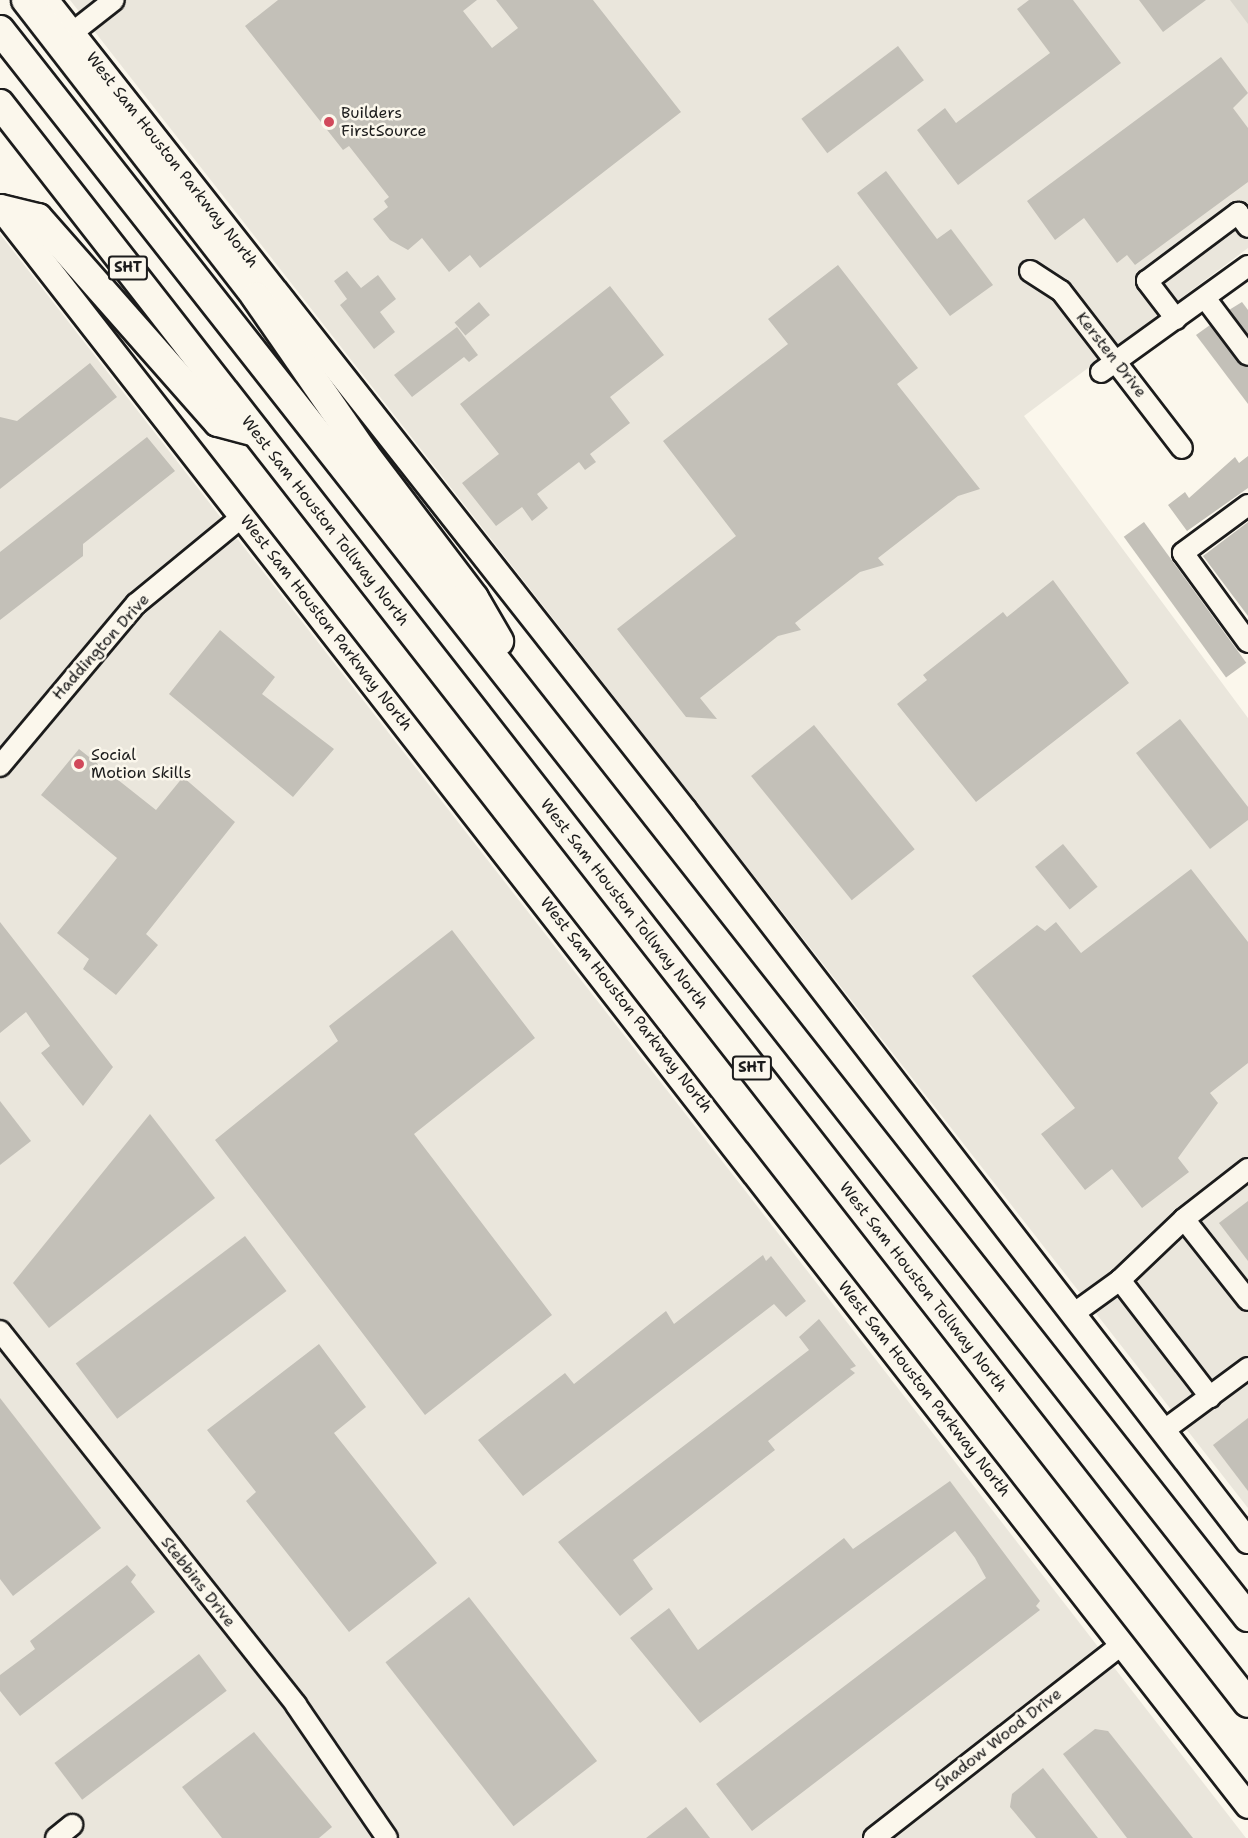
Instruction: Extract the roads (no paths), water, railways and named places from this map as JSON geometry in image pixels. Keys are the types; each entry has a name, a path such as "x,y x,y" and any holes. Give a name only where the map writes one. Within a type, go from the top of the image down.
{"highway":[{"path":"26,0 256,297 364,453 474,598 551,731"},
{"name":"SHT","path":"0,30 1243,1610"},
{"name":"West Sam Houston Tollway North","path":"0,104 1248,1703"},
{"path":"1,208 38,218 218,422 256,432"}],"main road":[{"name":"West Sam Houston Parkway North","path":"46,0 1248,1541"},
{"name":"West Sam Houston Parkway North","path":"1,208 1248,1806"}],"street":[{"path":"72,33 114,0"},
{"path":"1176,319 1147,281 1238,213 1248,227"},
{"path":"1109,367 1248,266"},
{"name":"Kersten Drive","path":"1030,271 1061,291 1109,367 1182,448"},
{"path":"1204,298 1248,355"},
{"path":"1248,505 1183,553 1248,642"},
{"name":"Haddington Drive","path":"0,766 136,604 242,517"},
{"path":"1072,1314 1120,1280 1184,1219 1248,1169"},
{"path":"1184,1219 1248,1300"},
{"path":"1120,1280 1210,1397"},
{"name":"Stebbins Drive","path":"0,1331 296,1705 387,1838"},
{"path":"1164,1431 1248,1368"},
{"name":"Shadow Wood Drive","path":"874,1838 1122,1644"},
{"path":"56,1838 72,1825"}],"place":[{"name":"Builders FirstSource","path":"329,122"},
{"name":"Social Motion Skills","path":"79,764"}]}
